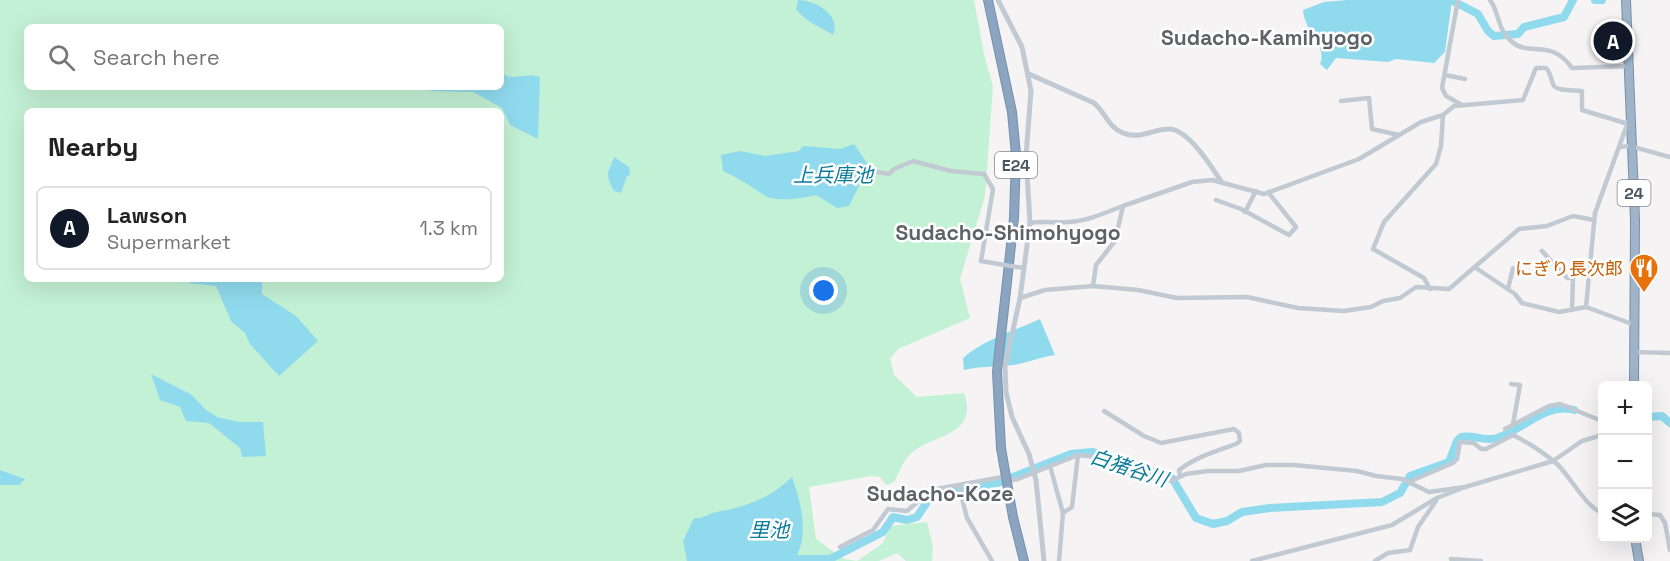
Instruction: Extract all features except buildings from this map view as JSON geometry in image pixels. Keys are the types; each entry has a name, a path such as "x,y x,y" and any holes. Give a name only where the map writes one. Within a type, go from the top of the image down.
{"highway":[{"name":"E24","path":"988,0 1010,102 1016,155 1014,218 999,332 997,372 1001,448 1013,517 1024,561"},
{"name":"24","path":"1626,0 1630,66 1630,122 1633,147 1634,381"},
{"path":"1636,543 1639,561"}],"street":[{"path":"998,0 1022,48 1029,74 1031,105 1026,156 1030,223 1020,298 1007,347 1005,376 1012,417 1029,454 1036,480 1044,561"},
{"path":"1458,0 1442,88 1446,96 1462,105"},
{"path":"1492,0 1497,23 1518,46 1547,49 1563,55 1572,68 1630,66"},
{"path":"1030,223 1047,220 1068,222 1098,216 1192,182 1221,181 1268,192 1359,159 1454,106 1523,100 1536,68 1546,68 1557,89 1582,91 1582,110 1630,122 1594,220 1586,307"},
{"path":"1029,74 1095,103 1102,109 1109,123 1122,133 1145,136 1168,129 1180,132 1209,163 1221,181"},
{"path":"1445,75 1465,79"},
{"path":"1341,101 1369,98 1372,129 1399,135"},
{"path":"1430,289 1424,278 1372,249 1384,222 1436,164 1441,146 1443,114"},
{"path":"1620,147 1633,147 1670,157"},
{"path":"871,171 889,174 894,169 913,161 951,171 984,174 993,189 981,261 1023,268"},
{"path":"1245,212 1256,191"},
{"path":"1216,200 1289,234 1296,227 1268,192"},
{"path":"1094,286 1096,265 1115,241 1123,206"},
{"path":"1020,298 1045,290 1094,286 1138,290 1177,298 1247,297 1298,308 1344,311 1371,308 1383,301 1400,298 1416,287 1449,289 1519,229 1547,226 1573,216 1594,220"},
{"path":"1542,251 1567,278 1573,279 1572,310"},
{"path":"1476,268 1515,294 1522,303 1544,311 1586,307 1635,325"},
{"path":"1508,289 1513,268"},
{"path":"1635,352 1670,353"},
{"path":"1511,384 1520,386 1513,424"},
{"path":"1598,418 1560,404 1549,406 1505,429 1539,449 1553,461 1575,489 1598,509"},
{"path":"1104,411 1144,436 1161,442 1179,441 1234,429 1239,433 1240,441 1236,444 1206,454 1185,465 1179,470 1176,478"},
{"path":"1408,480 1453,463 1457,459 1460,442 1474,443 1481,449 1486,449 1509,433"},
{"path":"1252,561 1392,525 1437,498 1465,487 1553,461 1582,441 1598,436"},
{"path":"1063,513 1072,507 1078,455"},
{"path":"840,547 873,530 888,509 907,511 931,490 1011,479 1078,455 1097,457 1122,472 1176,478 1208,471 1239,471 1266,465 1294,465 1357,471 1408,480 1429,492 1465,487"},
{"path":"1050,466 1063,513 1059,561"},
{"path":"959,486 967,519 992,561"},
{"path":"1375,561 1388,553 1410,550 1418,527 1437,498"},
{"path":"1652,514 1660,515 1664,519 1670,550"},
{"path":"1451,559 1481,561"}],"green space":[{"path":"0,0 974,0 993,87 985,196 960,279 970,318 898,349 890,359 894,375 917,397 964,393 967,406 966,417 954,430 911,453 894,482 886,485 880,477 871,476 809,487 816,539 844,559 857,561 0,561 0,485 19,485 24,479 0,470"},
{"path":"927,522 933,546 932,561 906,561 897,553 879,561 857,561 882,544 891,526"}],"water":[{"path":"798,0 819,6 830,15 834,21 833,35 800,14 796,9"},
{"path":"1452,0 1445,52 1434,63 1396,59 1388,62 1336,58 1327,70 1320,64 1321,51 1307,25 1303,10 1324,2"},
{"path":"504,73 506,76 514,77 540,77 538,139 510,125 504,108 473,92 431,91 504,90"},
{"name":"上兵庫池","path":"854,144 869,166 849,206 837,208 816,195 775,199 723,171 721,155 740,151 765,156 799,151 803,146 840,149"},
{"path":"614,157 629,167 630,175 627,176 621,193 614,191 608,176"},
{"path":"262,282 262,294 296,316 318,341 279,376 250,344 245,333 231,321 216,286 188,283"},
{"path":"1040,319 1055,355 1013,365 964,370 963,358 972,351 990,340"},
{"path":"151,374 192,395 205,409 217,417 239,422 263,422 266,456 242,457 240,448 209,423 186,421 180,407 160,400"},
{"path":"0,470 25,479 19,485 0,485"},
{"name":"里池","path":"792,477 801,508 803,530 802,541 794,561 687,561 683,541 694,518 757,501 775,491"}],"waterway":[{"path":"1451,0 1478,14 1488,31 1494,36 1518,34 1524,27 1564,17 1573,0"},
{"path":"1595,0 1602,0"},
{"name":"白猪谷川","path":"785,559 830,559 883,532 893,517 907,520 917,517 931,496 998,483 1071,454 1092,452 1100,454 1119,468 1154,472 1172,478 1196,518 1213,524 1227,521 1242,512 1270,508 1382,502 1400,493 1410,476 1449,462 1457,441 1461,437 1497,438 1544,413 1554,410 1574,410"},
{"name":"白猪谷川","path":"1652,417 1662,416 1670,423"}],"place":[{"name":"Lawson","path":"1613,41"},
{"name":"にぎり長次郎","path":"1644,294"}],"district":[{"name":"Sudacho-Kamihyogo","path":"1267,37"},
{"name":"Sudacho-Shimohyogo","path":"1008,232"},
{"name":"Sudacho-Koze","path":"940,493"}]}
